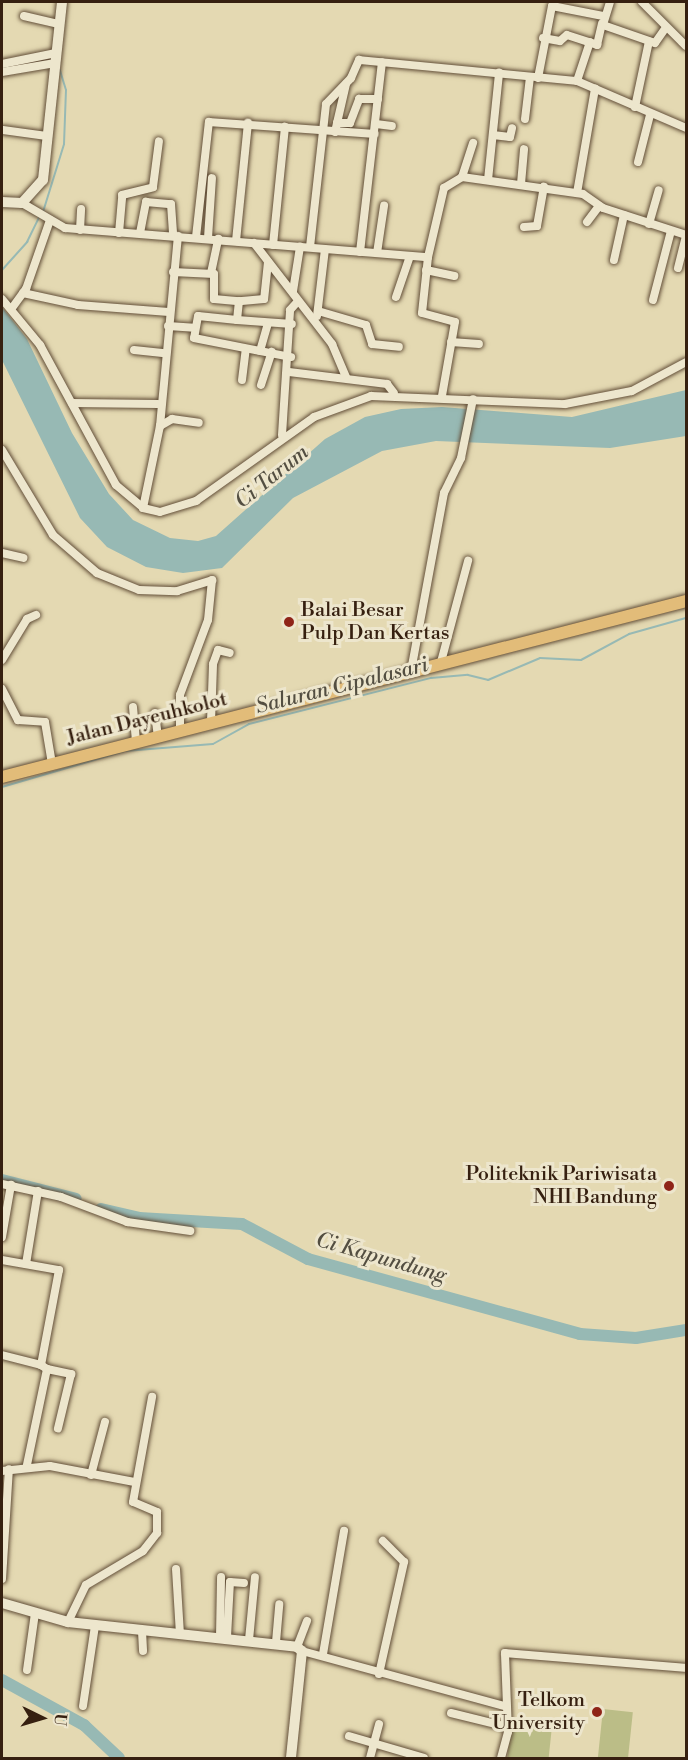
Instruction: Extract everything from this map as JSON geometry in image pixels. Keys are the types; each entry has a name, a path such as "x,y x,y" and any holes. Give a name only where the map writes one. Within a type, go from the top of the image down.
{"main road":[{"name":"Jalan Dayeuhkolot","path":"2,777 441,662 687,601"}],"street":[{"path":"22,203 43,180 62,2"},
{"path":"543,38 560,40 567,35 597,44 602,20 610,2"},
{"path":"642,2 687,46"},
{"path":"525,119 543,38 555,5 602,20 649,41 659,42 666,27"},
{"path":"24,16 60,24"},
{"path":"635,106 649,41"},
{"path":"577,81 590,42"},
{"path":"2,64 55,57"},
{"path":"2,72 55,57"},
{"path":"335,132 340,100 357,60 577,81 635,106 650,115 687,129"},
{"path":"360,252 382,62"},
{"path":"488,180 499,73"},
{"path":"310,248 320,131 327,99 349,81"},
{"path":"577,193 595,89"},
{"path":"340,100 378,99"},
{"path":"337,123 350,123 357,101"},
{"path":"638,162 650,115"},
{"path":"196,237 207,125 248,123 375,134"},
{"path":"236,241 248,123"},
{"path":"376,124 392,126"},
{"path":"273,245 285,127"},
{"path":"494,135 510,137 512,128"},
{"path":"3,130 47,136"},
{"path":"119,232 122,195 153,187 159,141"},
{"path":"462,177 473,143"},
{"path":"521,184 524,149"},
{"path":"442,396 451,342 452,319 422,313 428,257 444,188 462,177 577,193 599,206 687,236 678,268"},
{"path":"208,238 212,178"},
{"path":"524,227 537,226 544,187"},
{"path":"649,224 659,190"},
{"path":"140,234 146,202 171,204 175,236 174,272 158,405 160,426 143,508"},
{"path":"2,204 22,203 46,218 80,230 196,237 428,257"},
{"path":"377,253 384,206"},
{"path":"587,222 599,206"},
{"path":"80,230 81,209"},
{"path":"614,260 624,215"},
{"path":"12,308 23,293 46,218"},
{"path":"653,300 671,231"},
{"path":"218,239 211,273 214,299 263,301 268,262"},
{"path":"255,243 338,353 346,377"},
{"path":"293,291 300,247"},
{"path":"316,324 325,249"},
{"path":"396,297 410,256"},
{"path":"426,270 454,276"},
{"path":"174,272 211,273"},
{"path":"23,293 78,305 169,312"},
{"path":"2,299 12,308 72,403 116,485 143,508 168,512 196,501 282,435 335,408 394,393 565,404 599,400 632,391 687,362"},
{"path":"237,320 239,301"},
{"path":"282,435 291,357 290,310 298,301"},
{"path":"318,311 366,325 372,344 399,347"},
{"path":"291,357 206,342 195,338 194,328 199,316 292,324"},
{"path":"260,351 268,323"},
{"path":"168,326 194,328"},
{"path":"451,342 479,344"},
{"path":"242,380 246,349"},
{"path":"134,350 165,353"},
{"path":"261,385 272,352"},
{"path":"289,372 346,377 387,384 394,393"},
{"path":"411,670 445,488 462,451 473,399"},
{"path":"72,403 158,405"},
{"path":"160,426 172,419 199,423"},
{"path":"2,450 22,484 71,555 123,587 173,591 213,582 208,620 180,695 180,730"},
{"path":"2,553 23,558"},
{"path":"441,662 468,561"},
{"path":"2,660 3,649 36,615"},
{"path":"211,722 213,664 218,650 230,653"},
{"path":"2,689 18,720 45,722 52,764"},
{"path":"133,707 136,742"},
{"path":"155,713 158,736"},
{"path":"2,1184 38,1191 128,1222 190,1231"},
{"path":"2,1237 11,1185"},
{"path":"26,1264 38,1191"},
{"path":"2,1260 59,1270 27,1465"},
{"path":"2,1355 71,1374 58,1428"},
{"path":"68,1622 86,1585 143,1551 158,1533 157,1512 134,1504 135,1482 152,1397"},
{"path":"91,1475 105,1422"},
{"path":"2,1579 5,1470 27,1465 135,1482"},
{"path":"323,1654 344,1531"},
{"path":"379,1674 404,1562 383,1541"},
{"path":"176,1569 180,1634"},
{"path":"221,1577 224,1637"},
{"path":"249,1640 255,1577"},
{"path":"224,1637 230,1582 244,1583"},
{"path":"2,1603 68,1622 95,1626 276,1642 323,1654 379,1674 504,1706"},
{"path":"276,1642 279,1604"},
{"path":"27,1670 35,1613"},
{"path":"291,1758 300,1649 306,1622"},
{"path":"83,1706 95,1626"},
{"path":"142,1631 143,1651"},
{"path":"501,1758 508,1727 504,1706 505,1653 687,1668"},
{"path":"451,1713 508,1727"},
{"path":"370,1758 379,1724"},
{"path":"349,1736 424,1758"}],"green space":[{"path":"603,1709 633,1712 628,1758 598,1758"},
{"path":"511,1724 552,1728 549,1758 507,1758"}],"water":[{"path":"2,307 27,339 72,433 109,494 133,520 170,538 198,541 216,536 325,439 365,417 401,409 442,407 572,417 686,390 686,436 610,448 436,441 382,451 293,498 222,568 183,573 146,567 107,547 80,518 2,360"}],"waterway":[{"path":"43,212 64,144 66,90 60,70"},
{"path":"2,270 27,242 39,217"},
{"name":"Saluran Cipalasari","path":"2,787 125,751 213,744 249,724 431,678 468,675 488,680 540,658 581,660 629,634 686,618"},
{"name":"Ci Kapundung","path":"2,1180 76,1199"},
{"name":"Ci Kapundung","path":"101,1209 139,1218 242,1224 308,1259 580,1334 636,1338 686,1330"},
{"path":"2,1680 84,1725 119,1758"}],"place":[{"name":"Balai Besar Pulp Dan Kertas","path":"289,622"},
{"name":"Politeknik Pariwisata NHI Bandung","path":"669,1186"},
{"name":"Telkom University","path":"597,1712"}],"water label":[{"name":"Ci Tarum","path":"272,477"}]}
